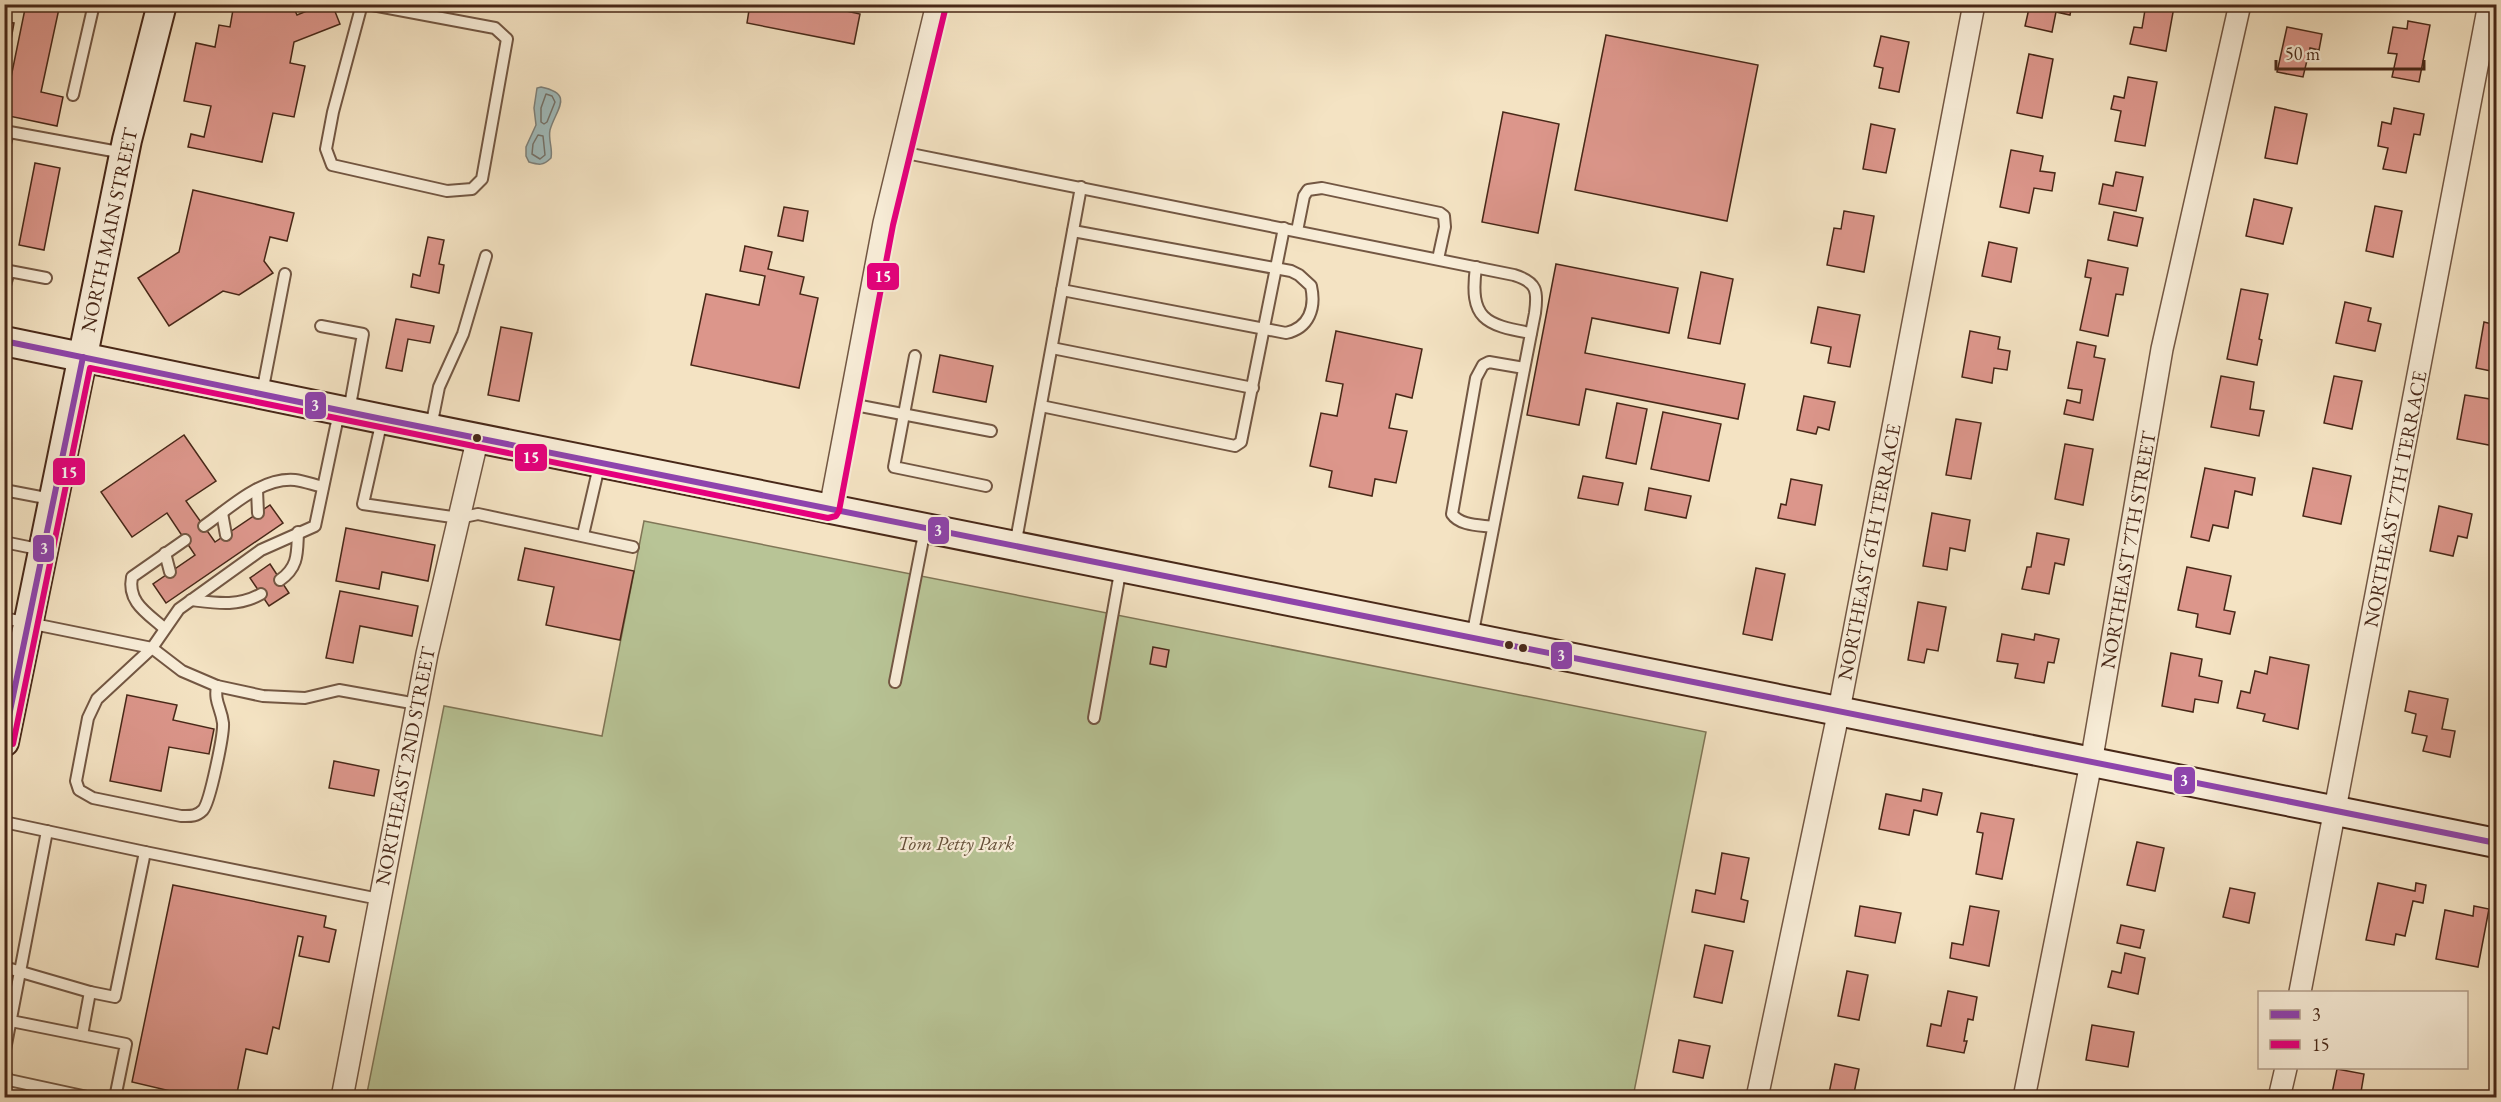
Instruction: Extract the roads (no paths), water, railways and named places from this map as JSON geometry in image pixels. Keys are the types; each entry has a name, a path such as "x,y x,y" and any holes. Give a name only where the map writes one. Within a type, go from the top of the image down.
{"street":[{"name":"NORTH MAIN STREET","path":"4,742 17,620 43,557 124,153 162,4"},
{"path":"831,509 884,223 937,4"},
{"name":"NORTHEAST 6TH TERRACE","path":"1757,1098 1839,710 1974,4"},
{"name":"NORTHEAST 7TH STREET","path":"2024,1098 2091,763 2162,349 2240,4"},
{"name":"NORTHEAST 7TH TERRACE","path":"2300,991 2489,4"},
{"path":"4,341 382,419 2496,843"},
{"name":"NORTHEAST 2ND STREET","path":"342,1098 417,704 478,437"},
{"path":"2279,1098 2286,1069"}],"lane":[{"path":"73,95 94,4"},
{"path":"365,4 495,27 507,39 482,178 472,189 447,191 332,165 326,149 333,112 365,4"},
{"path":"4,148 6,132 124,153"},
{"path":"901,152 1524,278 1535,288 1537,295 1472,637"},
{"path":"1015,546 1081,187"},
{"path":"1298,231 1304,196 1308,190 1322,188 1440,213 1446,222 1438,259"},
{"path":"1041,406 1235,446 1243,437 1284,228"},
{"path":"1062,290 1286,333 1302,328 1310,316 1313,303 1311,286 1291,271 1073,231"},
{"path":"431,428 439,387 463,334 486,256"},
{"path":"1476,267 1475,297 1481,315 1493,324 1531,333"},
{"path":"4,289 7,270 46,278"},
{"path":"262,393 285,274"},
{"path":"216,686 215,699 223,724 210,795 204,809 195,816 181,816 93,798 79,790 76,781 88,718 97,699 152,648 179,609 204,590 231,564 315,526 363,334 321,326"},
{"path":"1052,348 1253,388"},
{"path":"915,356 894,467 986,486"},
{"path":"1493,528 1461,522 1456,520 1452,514 1474,390 1478,371 1489,362 1524,368"},
{"path":"850,404 991,431"},
{"path":"382,419 363,504 459,518 478,514 633,547"},
{"path":"583,535 600,462"},
{"path":"204,526 257,490 274,482 294,480 323,487"},
{"path":"4,490 54,500"},
{"path":"257,490 258,513"},
{"path":"222,513 226,535"},
{"path":"895,682 925,528"},
{"path":"280,580 290,573 297,561 298,532"},
{"path":"260,538 261,550"},
{"path":"164,628 138,606 130,590 132,577 185,540"},
{"path":"4,542 43,557"},
{"path":"165,553 170,572"},
{"path":"1094,718 1121,567"},
{"path":"202,578 204,590"},
{"path":"191,600 230,604 249,601 261,594"},
{"path":"176,596 179,609"},
{"path":"17,620 152,648 182,671 216,686 263,696 305,698 339,690 417,704"},
{"path":"4,822 379,899"},
{"path":"4,1055 47,831"},
{"path":"4,967 115,997 145,852"},
{"path":"82,1035 90,992"},
{"path":"11,1020 126,1044 114,1098"},
{"path":"6,1081 92,1098"}],"water":[{"path":"541,87 558,94 560,103 550,130 551,158 543,164 538,164 529,162 526,147 536,125 534,108 537,88"}],"park label":[{"name":"Tom Petty Park","path":"956,843"}]}
